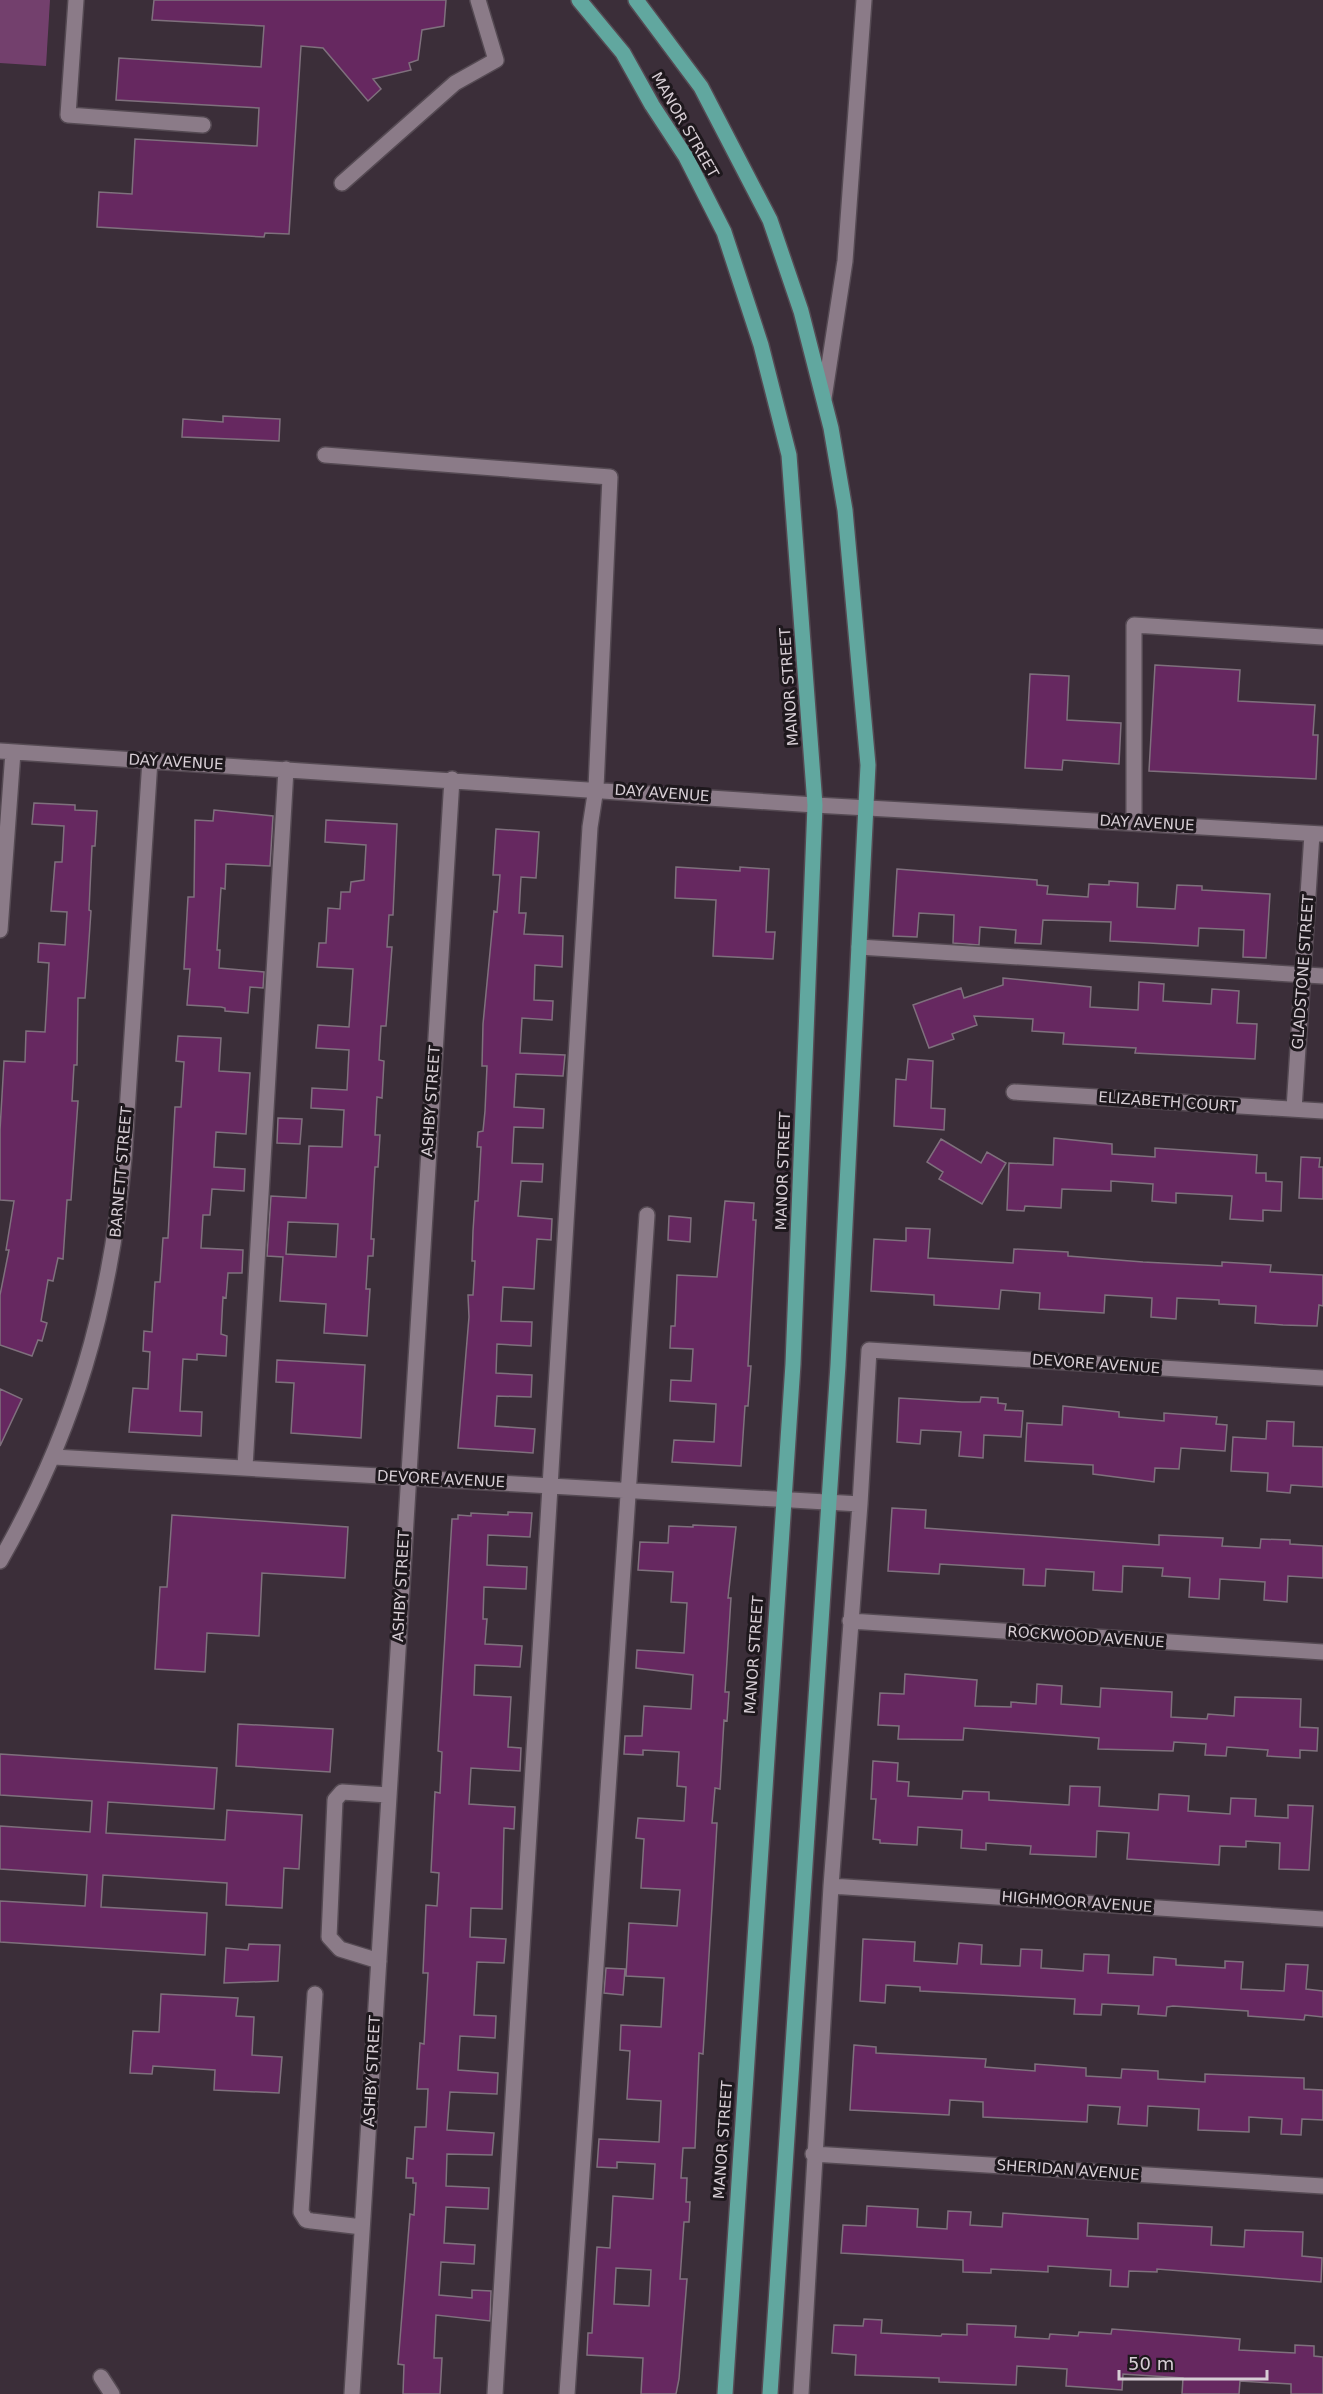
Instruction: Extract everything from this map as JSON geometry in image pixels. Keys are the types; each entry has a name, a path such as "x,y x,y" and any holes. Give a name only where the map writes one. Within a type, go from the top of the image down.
{"main road":[{"name":"MANOR STREET","path":"579,0 623,53 652,105 686,157 724,232 764,355 789,455 815,805 794,1352 782,1499 725,2394"},
{"name":"MANOR STREET","path":"636,0 701,87 770,220 801,311 824,398 845,510 868,765 829,1502 770,2394"}],"street":[{"path":"76,0 68,115 203,125"},
{"path":"342,183 455,83 496,60 478,0"},
{"path":"824,398 845,261 864,0"},
{"path":"325,455 610,477 596,788 590,826 495,2394"},
{"path":"1134,822 1134,625 1323,637"},
{"path":"0,930 6,751"},
{"name":"DAY AVENUE","path":"6,751 596,788 815,805 1318,834"},
{"name":"BARNETT STREET","path":"0,1561 54,1457 76,1399 94,1341 118,1220 150,760"},
{"path":"245,1467 286,769"},
{"name":"ASHBY STREET","path":"352,2394 452,779"},
{"name":"GLADSTONE STREET","path":"1294,1109 1303,975 1318,834"},
{"path":"859,947 1323,976"},
{"name":"ELIZABETH COURT","path":"1014,1092 1323,1111"},
{"path":"567,2394 647,1215"},
{"name":"DEVORE AVENUE","path":"54,1457 860,1504 869,1350 1323,1378"},
{"path":"801,2394 813,2154 860,1504"},
{"name":"ROCKWOOD AVENUE","path":"850,1621 1323,1652"},
{"path":"378,1960 340,1949 329,1937 335,1800 342,1792 388,1795"},
{"name":"HIGHMOOR AVENUE","path":"831,1886 1323,1919"},
{"path":"315,1994 301,2212 306,2220 362,2227"},
{"name":"SHERIDAN AVENUE","path":"813,2154 1323,2186"},
{"path":"101,2377 112,2394"}],"shaded area":[{"path":"0,0 50,0 46,66 0,63"}],"building":[{"path":"154,0 446,0 444,26 422,30 418,60 409,63 411,70 373,79 381,89 368,101 323,48 301,46 289,234 265,233 264,237 97,227 99,192 132,194 135,139 257,146 259,108 116,100 119,58 261,67 264,26 152,20"},
{"path":"223,416 280,419 279,441 182,437 183,419 223,422"},
{"path":"1155,665 1240,670 1238,701 1315,705 1313,735 1318,735 1316,779 1149,771"},
{"path":"1030,674 1069,676 1067,720 1121,723 1119,764 1063,760 1062,770 1025,768"},
{"path":"34,803 75,805 75,810 97,811 95,846 92,846 89,910 91,911 85,998 78,998 77,1065 74,1065 72,1101 78,1101 71,1200 67,1200 63,1259 58,1258 53,1281 48,1280 41,1321 47,1323 42,1341 38,1340 32,1356 0,1345 0,1295 9,1250 6,1250 14,1201 0,1200 0,1130 4,1061 25,1062 26,1031 45,1032 49,963 38,962 39,943 65,945 67,912 51,911 55,862 62,862 64,826 32,824"},
{"path":"214,810 273,816 270,866 226,864 225,889 221,888 217,950 220,950 219,968 264,972 263,988 250,987 248,1013 225,1011 225,1008 221,1007 187,1005 190,969 184,969 188,897 194,897 195,820 213,821"},
{"path":"326,820 397,824 393,915 389,915 387,947 392,947 386,1026 381,1026 379,1060 384,1061 382,1098 377,1097 375,1135 380,1135 378,1167 375,1167 371,1239 374,1239 373,1256 368,1256 366,1289 370,1289 367,1336 324,1333 326,1304 280,1301 283,1257 267,1256 271,1196 306,1198 309,1146 342,1147 344,1110 311,1108 312,1088 347,1090 349,1050 316,1048 318,1025 349,1027 353,969 317,967 319,943 326,943 328,908 340,909 341,892 350,892 351,882 364,880 366,845 325,842","holes":["288,1222 338,1224 336,1257 286,1254"]},
{"path":"496,829 539,832 536,878 521,877 519,913 526,913 524,934 563,936 562,967 535,965 534,1000 553,1001 552,1020 522,1018 520,1053 565,1055 563,1076 516,1074 514,1107 544,1109 543,1128 514,1127 512,1163 543,1164 542,1182 521,1181 518,1216 552,1219 551,1240 537,1239 534,1289 503,1287 501,1321 532,1322 531,1346 497,1344 496,1373 532,1375 531,1397 497,1396 495,1426 535,1429 533,1453 458,1448 469,1317 468,1295 473,1295 475,1261 472,1261 473,1231 475,1201 478,1201 481,1147 477,1147 478,1132 483,1131 485,1111 487,1066 482,1066 483,1024 494,911 497,912 500,875 493,875"},
{"path":"676,867 740,871 740,867 769,869 766,932 775,932 773,959 713,956 716,900 675,898"},
{"path":"897,869 1037,880 1037,885 1048,886 1047,894 1088,897 1089,884 1109,885 1109,881 1138,883 1137,907 1175,909 1177,885 1202,886 1202,890 1270,894 1266,958 1243,957 1244,930 1199,928 1198,946 1110,941 1111,922 1043,920 1041,944 1015,943 1016,930 980,927 979,945 953,943 954,915 919,913 917,937 893,936"},
{"path":"1003,978 1091,987 1090,1007 1138,1010 1139,982 1164,984 1163,1001 1211,1004 1212,989 1239,991 1237,1023 1257,1024 1255,1059 1135,1053 1136,1048 1063,1044 1064,1033 1032,1031 1033,1019 974,1016 977,1025 952,1034 954,1039 929,1048 913,1005 961,988 964,998 1003,985"},
{"path":"178,1036 221,1038 219,1071 250,1073 246,1134 216,1132 214,1167 245,1169 244,1191 212,1189 210,1215 203,1215 201,1248 243,1250 242,1273 228,1273 226,1298 223,1297 221,1334 227,1336 226,1356 197,1354 197,1360 183,1359 180,1411 202,1412 201,1436 129,1432 133,1388 148,1389 150,1352 143,1351 144,1331 152,1332 155,1282 160,1282 163,1238 168,1238 175,1107 181,1107 184,1062 176,1061"},
{"path":"908,1059 933,1061 931,1108 945,1109 944,1130 894,1126 896,1079 906,1080"},
{"path":"278,1118 302,1119 300,1144 277,1143"},
{"path":"1054,1138 1112,1144 1112,1154 1155,1157 1155,1148 1257,1155 1256,1173 1266,1173 1266,1181 1282,1182 1281,1211 1263,1210 1263,1221 1230,1219 1232,1196 1176,1193 1176,1203 1152,1201 1153,1184 1111,1181 1111,1191 1062,1189 1061,1208 1025,1206 1024,1211 1007,1210 1009,1163 1053,1165"},
{"path":"941,1139 981,1163 987,1152 1006,1163 982,1204 939,1179 943,1172 927,1162"},
{"path":"1301,1157 1320,1158 1319,1167 1323,1167 1323,1199 1299,1198"},
{"path":"725,1201 754,1203 753,1220 756,1220 748,1366 751,1366 748,1406 745,1406 741,1466 672,1462 674,1440 714,1442 716,1404 670,1401 671,1380 691,1381 693,1349 670,1348 671,1326 675,1326 677,1275 717,1277"},
{"path":"669,1216 691,1218 690,1242 668,1240"},
{"path":"906,1228 930,1229 928,1258 1013,1263 1014,1249 1068,1252 1068,1256 1143,1262 1222,1266 1222,1262 1271,1265 1270,1272 1323,1275 1323,1306 1319,1305 1317,1326 1283,1325 1255,1323 1256,1306 1219,1304 1219,1300 1177,1298 1176,1319 1151,1317 1152,1298 1105,1295 1104,1313 1039,1309 1040,1293 1001,1290 999,1309 934,1305 934,1295 871,1291 874,1239 906,1241"},
{"path":"277,1360 365,1365 361,1438 291,1433 294,1383 276,1382"},
{"path":"0,1389 22,1399 0,1446"},
{"path":"981,1397 998,1398 998,1403 1006,1404 1005,1410 1023,1411 1021,1437 984,1435 983,1458 959,1456 961,1432 921,1430 920,1444 897,1442 899,1398 980,1402"},
{"path":"1063,1406 1119,1412 1119,1417 1164,1421 1164,1413 1217,1417 1216,1424 1227,1425 1225,1451 1181,1448 1179,1469 1155,1468 1154,1482 1093,1474 1093,1465 1025,1461 1027,1423 1062,1425"},
{"path":"1267,1421 1294,1422 1293,1446 1323,1447 1323,1487 1291,1485 1290,1493 1267,1491 1268,1473 1231,1471 1233,1437 1266,1439"},
{"path":"892,1508 926,1510 925,1528 1159,1545 1159,1535 1223,1538 1222,1546 1260,1548 1261,1539 1290,1540 1290,1544 1323,1546 1323,1578 1288,1576 1287,1602 1264,1600 1265,1582 1220,1579 1219,1599 1189,1597 1190,1578 1162,1576 1163,1568 1123,1566 1122,1592 1093,1590 1094,1572 1046,1569 1045,1586 1023,1585 1024,1569 940,1564 939,1574 888,1571"},
{"path":"508,1512 532,1513 530,1537 488,1535 487,1565 527,1567 526,1589 484,1587 483,1619 487,1619 485,1644 522,1646 520,1667 475,1665 474,1695 511,1697 508,1747 521,1748 520,1771 471,1768 469,1804 515,1807 514,1829 504,1828 502,1909 471,1908 470,1937 506,1939 504,1963 477,1962 474,2015 496,2016 495,2038 460,2036 458,2070 498,2073 497,2094 450,2092 447,2130 494,2133 492,2155 447,2154 446,2186 489,2188 488,2209 446,2207 444,2243 475,2245 474,2264 441,2262 439,2295 472,2298 472,2290 491,2291 490,2321 436,2315 434,2358 442,2358 440,2394 403,2394 404,2365 398,2364 410,2214 414,2215 416,2183 413,2183 413,2178 406,2178 407,2158 413,2159 415,2127 426,2127 428,2089 417,2089 420,2043 424,2044 428,1973 423,1973 426,1905 437,1906 439,1873 431,1872 435,1792 440,1793 442,1752 438,1751 452,1519 458,1519 458,1515 471,1516 471,1513 508,1515"},
{"path":"172,1515 348,1527 345,1578 262,1573 259,1636 207,1633 205,1672 155,1669 160,1587 167,1587"},
{"path":"693,1525 736,1527 728,1598 731,1598 725,1692 729,1692 727,1721 724,1720 720,1789 715,1788 712,1823 717,1823 703,2054 699,2053 695,2148 683,2148 681,2178 687,2178 686,2202 690,2202 689,2222 684,2222 680,2279 687,2279 679,2379 676,2394 641,2394 643,2358 587,2355 588,2333 592,2333 597,2247 610,2248 613,2196 653,2199 655,2164 617,2162 617,2168 597,2167 599,2139 659,2142 661,2101 627,2099 630,2051 620,2050 621,2025 661,2027 664,1978 626,1976 629,1923 677,1926 680,1890 641,1888 644,1839 636,1838 638,1818 684,1821 686,1787 677,1786 679,1752 643,1750 643,1755 624,1754 625,1736 642,1736 644,1706 691,1709 693,1675 636,1668 637,1650 684,1653 687,1603 671,1602 673,1572 638,1570 640,1542 668,1543 669,1526 693,1527","holes":["616,2268 651,2270 649,2306 614,2304"]},
{"path":"905,1674 977,1680 975,1706 1011,1707 1011,1702 1036,1704 1037,1684 1062,1686 1061,1704 1100,1707 1101,1688 1172,1692 1171,1717 1207,1719 1208,1714 1234,1716 1235,1697 1301,1699 1300,1727 1318,1728 1317,1751 1300,1750 1300,1758 1267,1756 1268,1750 1227,1747 1226,1756 1205,1755 1206,1744 1174,1742 1173,1751 1098,1749 1099,1738 964,1728 963,1740 898,1739 899,1726 878,1725 880,1693 904,1694"},
{"path":"238,1724 333,1729 330,1772 236,1766"},
{"path":"0,1754 217,1768 214,1809 108,1802 106,1833 225,1840 227,1810 302,1815 299,1869 284,1868 282,1908 226,1905 227,1883 103,1875 101,1907 207,1913 205,1955 0,1942 0,1901 85,1906 87,1875 0,1869 0,1826 90,1832 92,1801 0,1795"},
{"path":"873,1761 898,1763 897,1781 909,1782 908,1796 962,1799 963,1791 989,1792 989,1800 1069,1805 1070,1786 1100,1787 1099,1806 1158,1810 1159,1794 1189,1796 1188,1811 1230,1814 1231,1798 1256,1799 1255,1816 1288,1818 1288,1805 1313,1806 1309,1870 1279,1869 1280,1843 1246,1841 1246,1847 1220,1846 1219,1865 1127,1859 1129,1833 1097,1831 1096,1857 1030,1854 1031,1846 986,1843 986,1850 961,1848 962,1830 918,1827 917,1845 880,1843 880,1840 873,1839 876,1799 871,1799"},
{"path":"863,1939 915,1942 914,1961 957,1964 959,1943 982,1945 981,1964 1020,1966 1021,1949 1042,1950 1041,1968 1083,1971 1084,1954 1109,1955 1108,1973 1153,1975 1154,1957 1176,1959 1176,1965 1225,1968 1225,1961 1243,1962 1241,1989 1284,1991 1286,1964 1308,1965 1306,1989 1323,1991 1323,2017 1305,2015 1304,2020 1248,2016 1248,2011 1173,2006 1167,2007 1166,2016 1138,2014 1139,2006 1102,2004 1101,2015 1074,2014 1075,1999 920,1991 920,1987 886,1985 885,2003 860,2001"},
{"path":"249,1944 280,1945 278,1981 224,1983 226,1948 248,1950"},
{"path":"606,1968 625,1969 623,1995 604,1993"},
{"path":"161,1994 238,1998 236,2016 254,2017 252,2055 282,2057 279,2093 214,2090 215,2070 153,2066 152,2074 130,2073 133,2031 159,2032"},
{"path":"854,2045 876,2047 876,2053 986,2059 985,2067 1035,2071 1035,2064 1086,2068 1086,2076 1121,2078 1122,2069 1158,2071 1158,2079 1205,2082 1205,2074 1304,2078 1304,2089 1323,2090 1323,2120 1302,2119 1301,2135 1281,2134 1282,2119 1249,2117 1249,2132 1198,2130 1199,2109 1148,2106 1147,2126 1118,2124 1120,2107 1088,2105 1087,2122 983,2117 983,2102 950,2100 949,2115 850,2110"},
{"path":"867,2206 918,2209 917,2227 947,2229 948,2211 971,2212 970,2225 1002,2227 1003,2213 1088,2219 1087,2236 1138,2239 1138,2223 1212,2227 1211,2245 1244,2247 1245,2230 1303,2232 1302,2256 1322,2258 1321,2282 1157,2269 1157,2272 1129,2271 1128,2287 1110,2286 1111,2270 1048,2266 1048,2272 991,2269 991,2273 963,2272 963,2260 841,2253 843,2225 866,2226"},
{"path":"864,2319 882,2320 881,2333 967,2335 967,2324 1016,2326 1015,2337 1049,2339 1050,2334 1078,2336 1079,2332 1111,2334 1112,2329 1240,2339 1239,2350 1295,2353 1295,2345 1314,2346 1314,2356 1323,2357 1323,2394 1291,2394 1291,2384 1240,2381 1239,2394 1182,2394 1183,2378 1123,2374 1122,2390 1066,2386 1067,2369 1017,2366 1016,2385 939,2382 939,2378 855,2375 856,2355 832,2353 834,2325 863,2326"}]}
